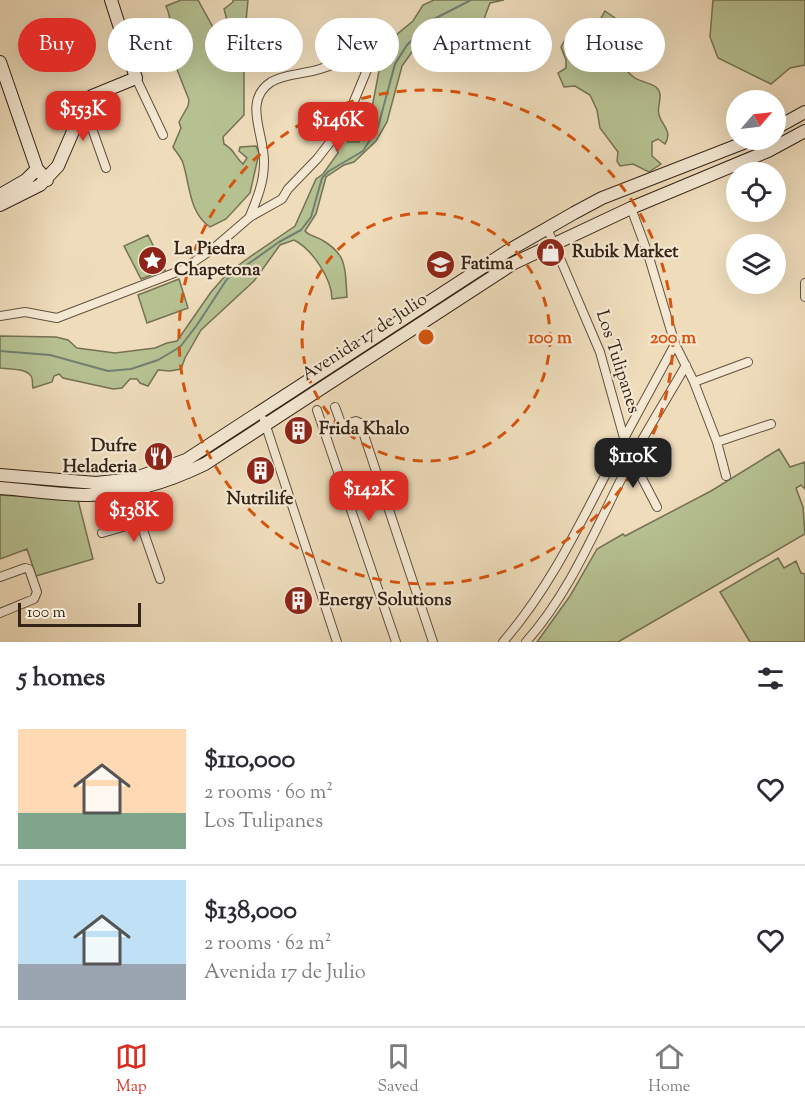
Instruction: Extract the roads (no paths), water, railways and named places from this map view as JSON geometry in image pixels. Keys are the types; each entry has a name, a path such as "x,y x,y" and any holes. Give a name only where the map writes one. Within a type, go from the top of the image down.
{"main road":[{"path":"0,205 33,190 46,180 58,166 84,106 97,93 136,78 111,0"},
{"path":"0,62 37,169 46,180"},
{"path":"786,122 805,112"},
{"name":"Avenida 17 de Julio","path":"0,488 93,495 129,490 191,471 206,464 265,423 514,263 631,208 768,151 805,131"},
{"name":"Avenida 17 de Julio","path":"0,475 96,483 133,479 196,455 547,228 602,198 726,150"},
{"path":"0,195 26,180 37,169"}],"street":[{"path":"0,316 25,312 57,318 182,270 214,248 249,216 282,199 288,189 317,159 345,123 376,48 317,70 273,81 258,94 255,109 263,143 264,163 261,191 249,216"},
{"path":"136,78 163,135"},
{"path":"84,106 105,168"},
{"path":"631,208 675,344 686,365 717,442 726,476"},
{"name":"Los Tulipanes","path":"503,642 527,615 562,559 624,438 600,352 547,228"},
{"path":"805,283 805,297"},
{"path":"657,507 632,459 624,438 675,344"},
{"path":"693,382 748,362"},
{"path":"526,642 538,629 573,578 632,459 686,365"},
{"path":"335,407 342,426"},
{"path":"317,410 396,642"},
{"path":"261,411 337,642"},
{"path":"324,432 356,421 360,423 433,642"},
{"path":"717,442 771,424"},
{"path":"129,490 160,579"},
{"path":"102,533 140,522"},
{"path":"0,577 25,568 29,569 37,594 33,599 0,613"}],"waterway":[{"path":"0,351 50,355 108,371 131,369 158,360 180,347 227,279 279,242 301,230 311,217 322,178 329,171 363,151 378,127 395,64 407,45 432,20 471,0"}],"place":[{"name":"Rubik Market","path":"551,253"},
{"name":"La Piedra Chapetona","path":"153,260"},
{"name":"Fatima","path":"440,265"},
{"name":"Frida Khalo","path":"298,430"},
{"name":"Dufre Heladeria","path":"158,457"},
{"name":"Nutrilife","path":"260,471"},
{"name":"Energy Solutions","path":"298,601"}]}
